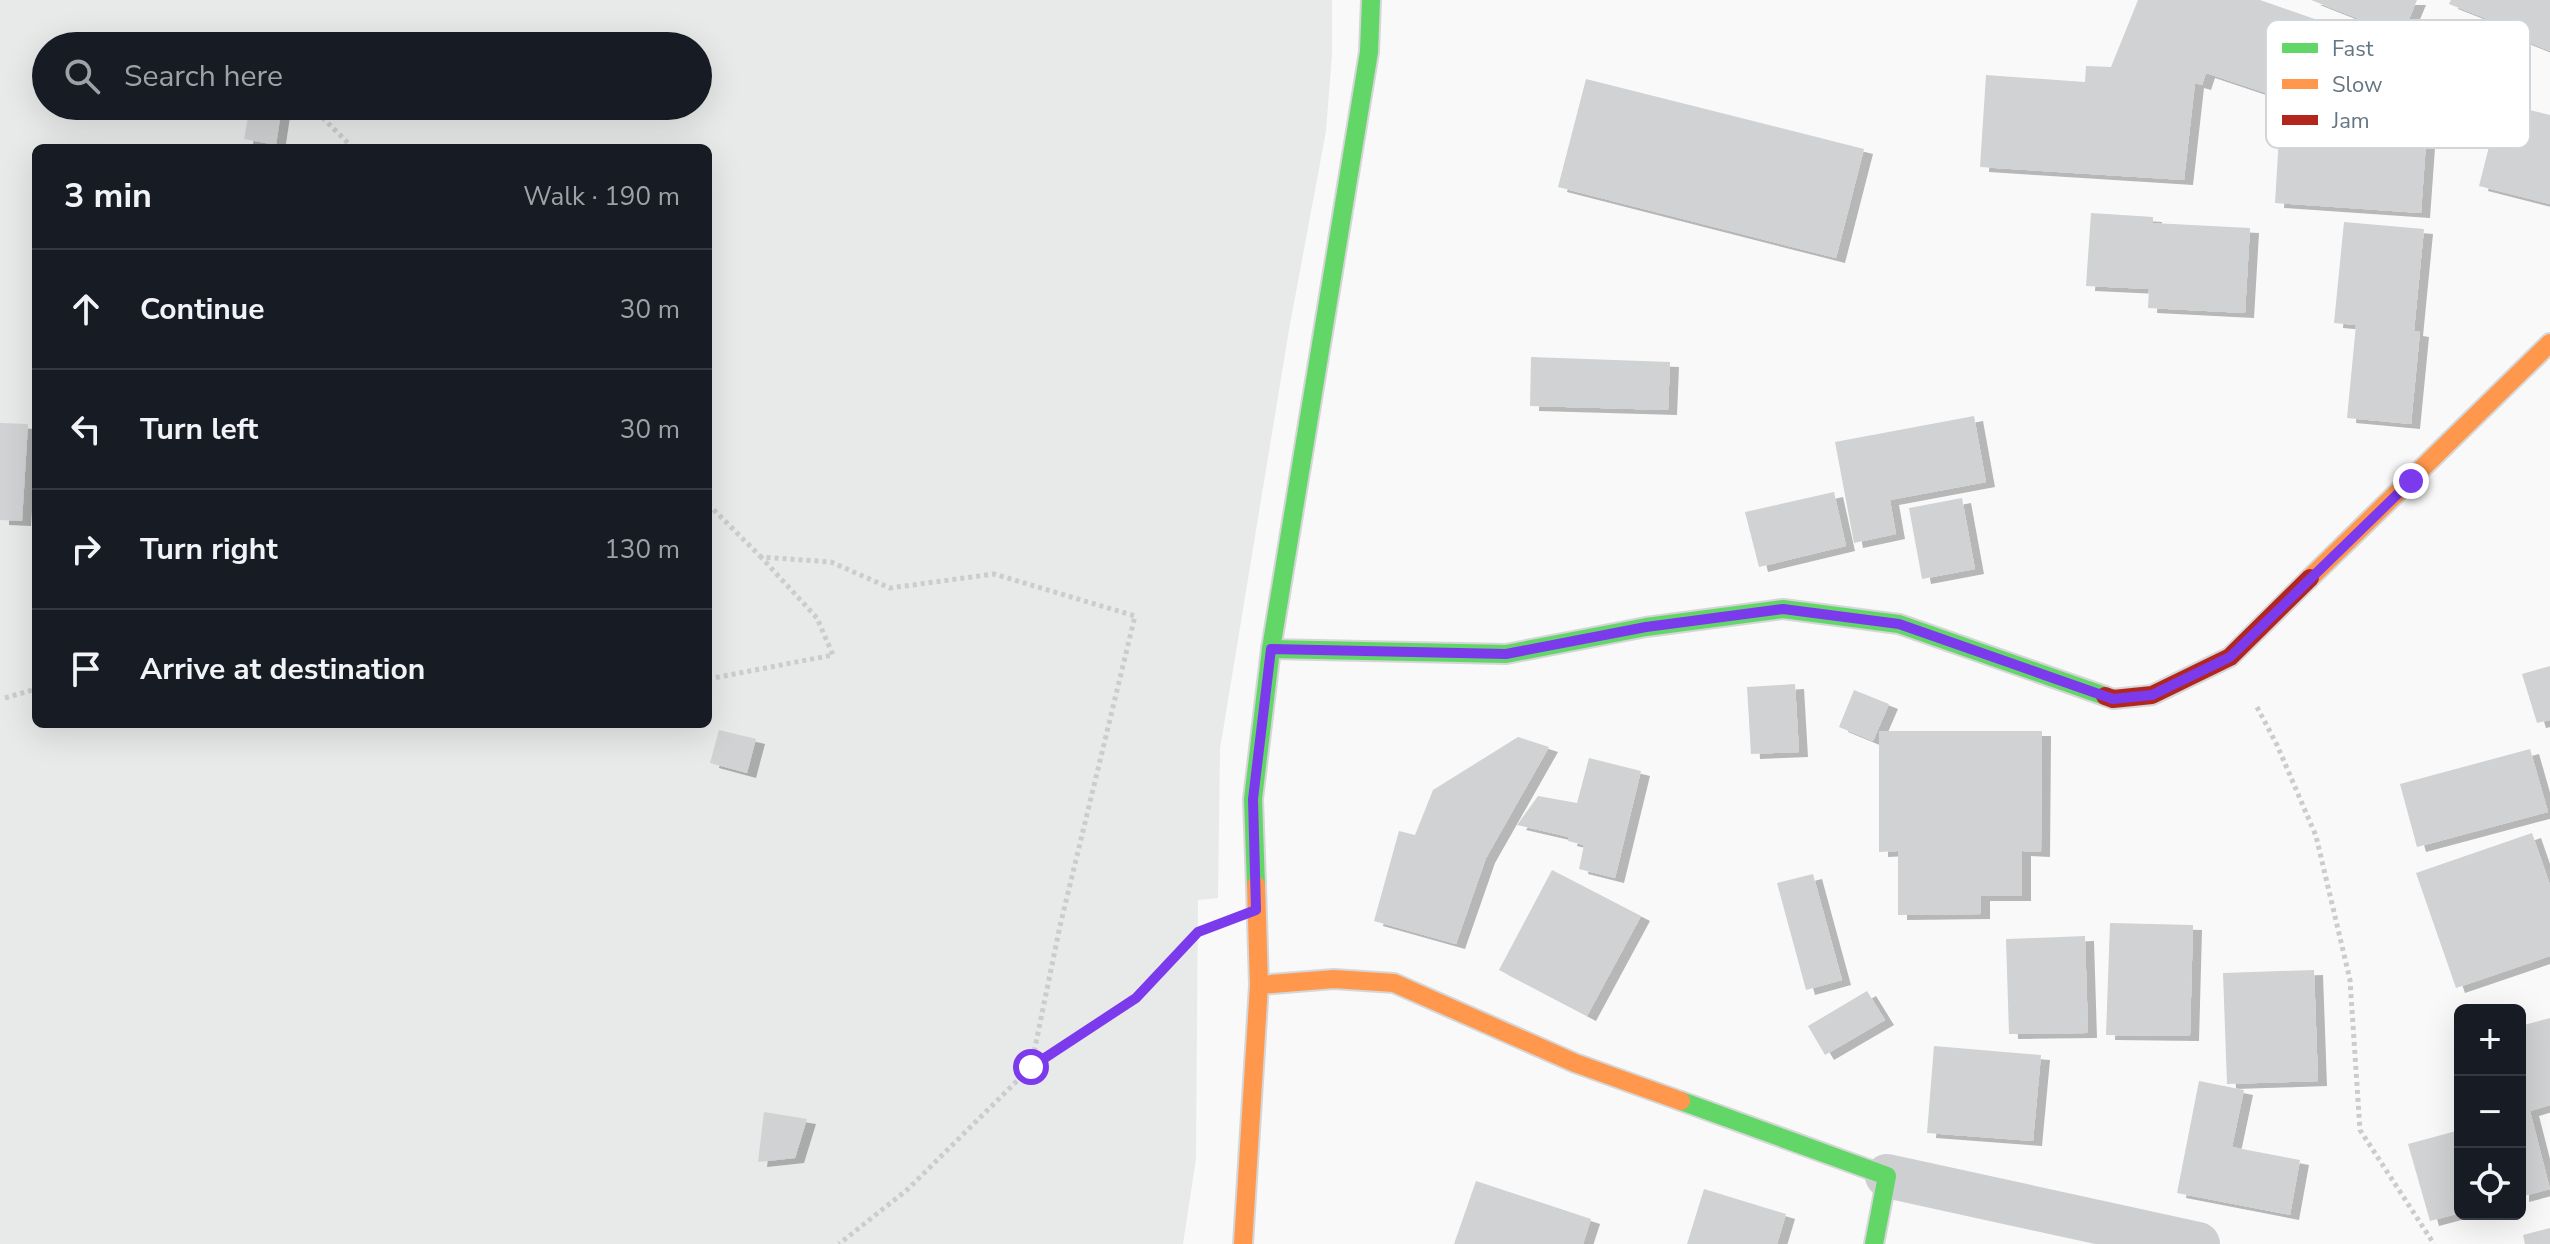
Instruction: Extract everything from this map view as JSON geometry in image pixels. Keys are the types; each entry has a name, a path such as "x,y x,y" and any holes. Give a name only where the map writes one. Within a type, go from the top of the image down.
{"street":[{"path":"1243,1244 1259,985 1253,799 1271,649 1369,52 1371,0"},
{"path":"1271,649 1506,654 1646,627 1783,609 1899,624 2113,699 2152,695 2230,657 2550,343"},
{"path":"1259,985 1334,979 1394,983 1575,1063 1887,1176 2198,1244"},
{"path":"1874,1244 1887,1176"}],"path":[{"path":"325,120 349,144"},
{"path":"712,508 817,618 833,655 712,678"},
{"path":"761,557 831,562 890,588 994,574 1135,616 1060,926 1031,1067"},
{"path":"2230,657 2277,745 2316,836 2350,980 2360,1130 2434,1244"},
{"path":"5,698 32,690"},
{"path":"839,1244 908,1189 1031,1067 1136,998 1198,932 1256,910"}],"shaded area":[{"path":"0,0 1332,0 1332,55 1326,131 1289,330 1220,749 1218,898 1198,900 1196,1159 1183,1244 0,1244"}],"building":[{"path":"2138,0 2260,0 2317,20 2266,20 2266,93 2206,73 2202,85 2195,83 2184,180 1980,167 1986,75 2085,82 2086,66 2111,67"},
{"path":"2311,0 2417,0 2409,20 2362,20"},
{"path":"2451,0 2550,0 2550,51 2530,43 2530,20 2490,20 2449,4"},
{"path":"1586,79 1864,149 1836,258 1558,187"},
{"path":"2530,110 2550,115 2550,204 2479,186 2489,148 2530,148"},
{"path":"248,120 280,120 276,144 244,139"},
{"path":"2278,148 2426,148 2421,213 2275,203"},
{"path":"2091,213 2153,217 2153,223 2250,228 2245,313 2148,308 2149,289 2086,286"},
{"path":"2344,222 2424,229 2414,331 2420,332 2411,424 2347,418 2356,325 2334,323"},
{"path":"1531,357 1670,362 1668,410 1530,406"},
{"path":"1974,416 1986,482 1890,500 1896,534 1854,543 1835,442"},
{"path":"0,423 28,424 22,521 0,520"},
{"path":"1834,492 1846,546 1759,567 1745,512"},
{"path":"1962,498 1975,569 1922,579 1909,508"},
{"path":"2550,666 2550,720 2537,723 2522,674"},
{"path":"1795,684 1799,752 1751,754 1747,687"},
{"path":"1854,690 1889,704 1873,741 1839,727"},
{"path":"719,730 756,739 747,773 710,763"},
{"path":"1879,731 2042,731 2041,852 2022,851 2022,896 1981,896 1981,914 1898,915 1898,851 1879,852"},
{"path":"1518,737 1549,747 1486,858 1456,944 1374,921 1399,831 1415,835 1433,790"},
{"path":"2530,749 2548,812 2417,847 2400,784"},
{"path":"1589,758 1641,771 1615,878 1579,869 1584,845 1568,841 1569,837 1517,825 1538,796 1577,803"},
{"path":"2532,833 2550,885 2550,956 2456,988 2416,873"},
{"path":"1552,870 1641,916 1587,1016 1499,970"},
{"path":"1813,874 1842,980 1806,990 1777,883"},
{"path":"2110,923 2193,925 2190,1036 2106,1035"},
{"path":"2085,936 2088,1033 2009,1034 2006,939"},
{"path":"2314,970 2318,1081 2227,1084 2223,973"},
{"path":"1867,991 1885,1020 1825,1055 1808,1026"},
{"path":"2550,1018 2550,1105 2530,1111 2550,1189 2526,1195 2526,1076 2526,1024"},
{"path":"1934,1046 2041,1055 2033,1141 1927,1133"},
{"path":"2199,1081 2244,1090 2232,1147 2300,1160 2290,1215 2177,1193"},
{"path":"764,1112 807,1119 795,1158 758,1162"},
{"path":"2454,1132 2454,1215 2430,1221 2408,1144"},
{"path":"1476,1181 1591,1219 1583,1244 1454,1244"},
{"path":"1704,1189 1786,1214 1777,1244 1687,1244"},
{"path":"2550,1228 2550,1244 2525,1244 2523,1235"}],"traffic: fast":[{"path":"1256,885 1253,799 1271,649 1369,52 1371,0"},
{"path":"1271,649 1506,654 1646,627 1783,609 1899,624 2105,696"},
{"path":"1681,1101 1887,1176 1874,1244"}],"traffic: slow":[{"path":"2310,578 2550,343"},
{"path":"1243,1244 1259,985 1256,885"},
{"path":"1259,985 1334,979 1394,983 1575,1063 1681,1101"}],"traffic: jam":[{"path":"2105,696 2113,699 2152,695 2230,657 2310,578"}],"route":[{"path":"1031,1067 1136,998 1198,932 1256,910 1253,799 1271,649 1506,654 1646,627 1783,609 1899,624 2113,699 2152,695 2230,657 2411,481"}]}
